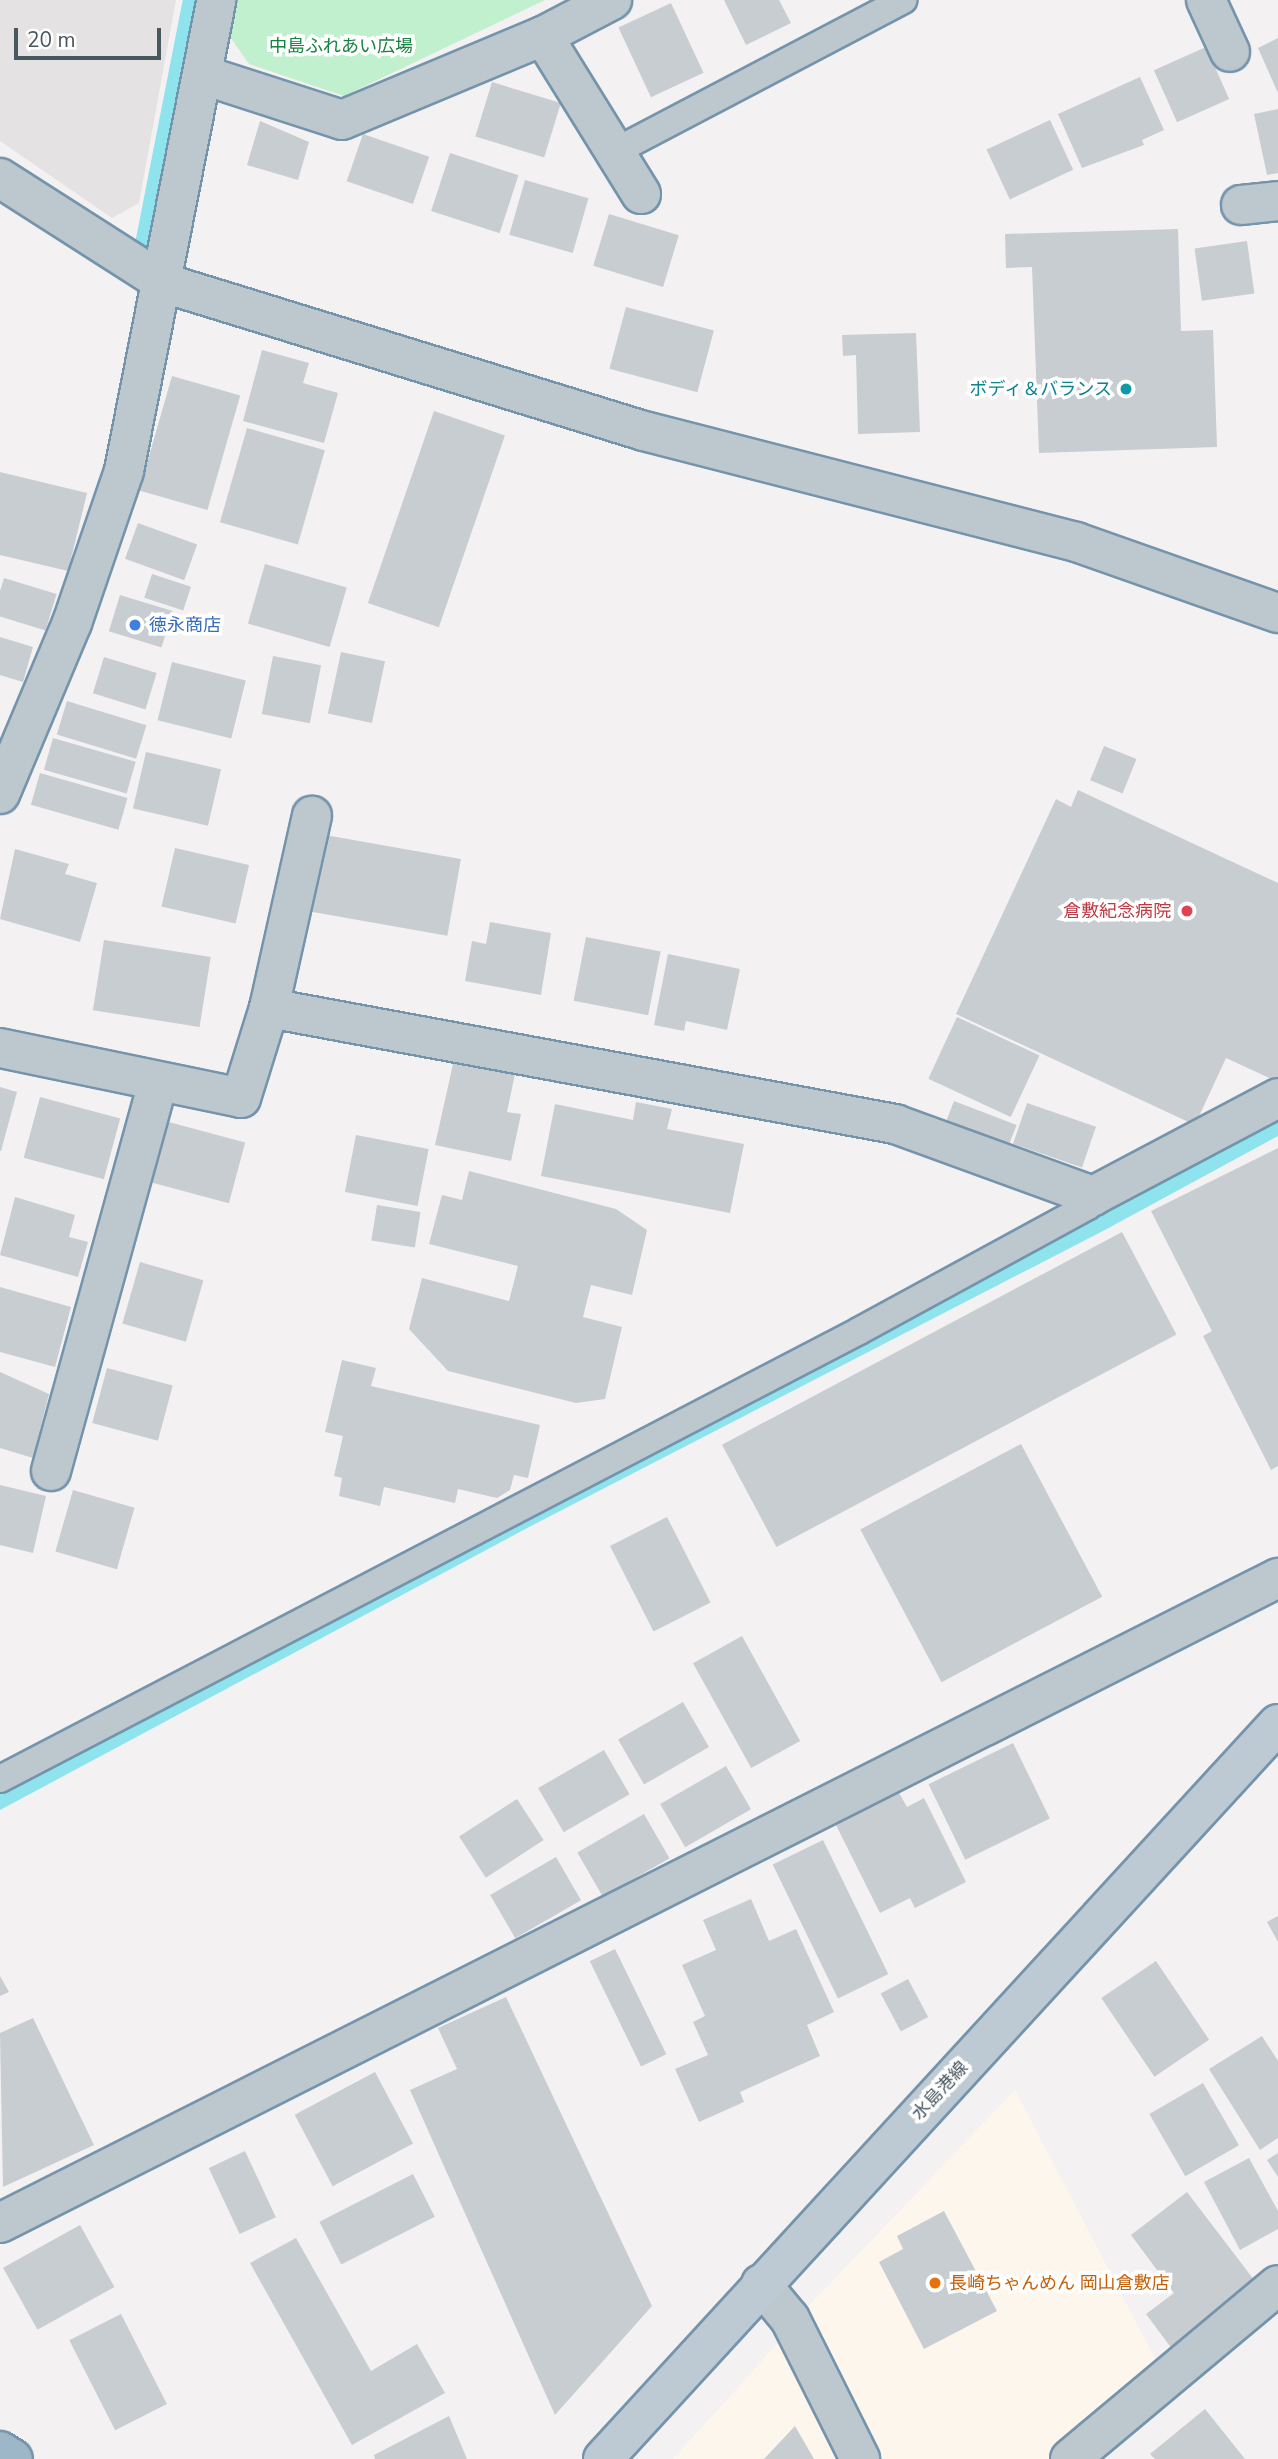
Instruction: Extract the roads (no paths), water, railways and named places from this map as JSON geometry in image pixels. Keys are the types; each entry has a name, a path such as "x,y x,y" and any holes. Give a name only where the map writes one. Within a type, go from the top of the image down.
{"highway":[{"path":"0,2451 13,2459"}],"main road":[{"name":"水島港線","path":"603,2459 1278,1724"}],"street":[{"path":"0,794 72,624 124,471 164,283 216,0"},
{"path":"202,75 342,120 542,36 612,0"},
{"path":"1206,0 1230,52"},
{"path":"542,36 641,194"},
{"path":"0,178 164,283 644,431 1076,542 1278,613"},
{"path":"0,1048 241,1098 269,1008 312,816"},
{"path":"269,1008 895,1124 1093,1196 1278,1098"},
{"path":"51,1471 158,1082"},
{"path":"0,2223 1278,1578"},
{"path":"761,2284 790,2319 860,2459"},
{"path":"1070,2459 1278,2285"}],"lane":[{"path":"614,152 903,0"},
{"path":"0,1779 859,1331 1088,1206 1093,1196"}],"water":[{"path":"1278,1117 1278,1136 1103,1231 531,1526 0,1810 0,1794"}],"waterway":[{"path":"142,244 190,0"}],"place":[{"name":"ボディ＆バランス","path":"1126,389"},
{"name":"徳永商店","path":"135,625"},
{"name":"倉敷紀念病院","path":"1187,911"},
{"name":"長崎ちゃんめん 岡山倉敷店","path":"935,2283"}],"park label":[{"name":"中島ふれあい広場","path":"341,46"}]}
